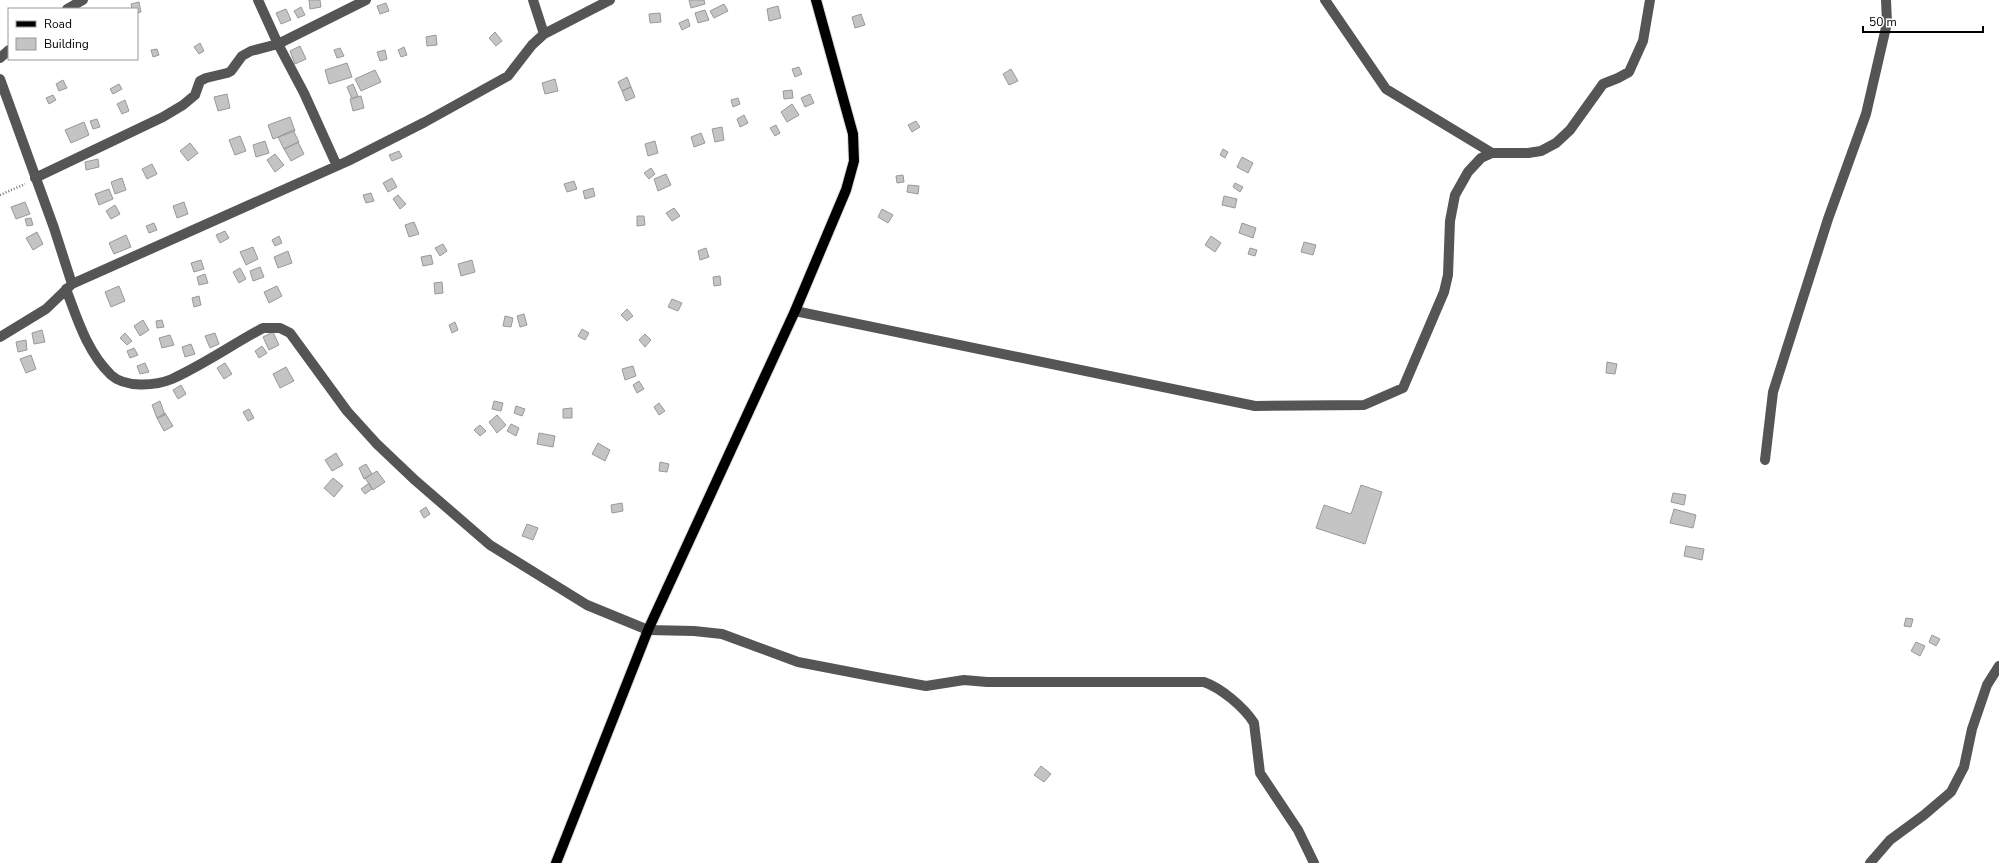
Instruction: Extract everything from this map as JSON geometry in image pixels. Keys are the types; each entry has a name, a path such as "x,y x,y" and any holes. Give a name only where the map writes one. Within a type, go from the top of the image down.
{"main road":[{"path":"556,863 648,630 795,311 846,190 854,160 852,134 816,0"}],"street":[{"path":"69,8 82,0"},
{"path":"258,0 278,44 304,93 336,166"},
{"path":"36,178 163,117 183,105 195,95 200,81 231,71 237,61 251,51 278,44 366,0"},
{"path":"533,0 544,34"},
{"path":"0,337 46,309 69,287 336,166 425,122 508,76 532,45 544,34 610,0"},
{"path":"1325,0 1386,89 1492,153"},
{"path":"795,311 1255,406 1364,405 1403,388 1444,292 1448,275 1450,221 1455,195 1468,172 1481,158 1492,153 1528,153 1541,151 1556,143 1570,130 1604,84 1629,72 1643,41 1650,0"},
{"path":"1765,460 1773,392 1828,219 1866,114 1887,23 1886,0"},
{"path":"0,58 8,51"},
{"path":"0,79 54,228 69,287 85,338 111,375 123,382 147,384 171,379 263,328 280,328 290,334 347,411 376,443 416,481 490,545 587,605 648,630 694,631 722,634 798,662 926,686 964,680 987,682 1204,682 1217,687 1250,716 1254,723 1260,773 1298,830 1314,863"},
{"path":"1870,863 1890,840 1924,815 1951,792 1964,767 1972,729 1987,685 1999,666"}],"path":[{"path":"0,195 36,178"}],"building":[{"path":"309,0 320,0 321,7 310,9"},
{"path":"689,0 704,0 705,4 691,8"},
{"path":"139,2 141,12 138,13 138,8 132,8 131,4"},
{"path":"386,3 389,11 380,14 377,6"},
{"path":"724,4 728,11 714,18 710,11"},
{"path":"778,6 781,18 769,21 767,9"},
{"path":"301,7 305,15 298,18 294,11"},
{"path":"286,9 291,20 281,24 276,13"},
{"path":"705,10 709,20 698,23 695,13"},
{"path":"660,13 661,22 650,23 649,14"},
{"path":"861,14 865,25 855,28 852,17"},
{"path":"688,19 690,26 682,30 679,23"},
{"path":"495,32 502,41 496,46 489,38"},
{"path":"436,35 437,45 427,46 426,37"},
{"path":"200,43 204,51 199,54 194,47"},
{"path":"300,46 306,59 295,64 290,51"},
{"path":"404,47 407,55 401,57 398,50"},
{"path":"340,48 344,56 337,58 334,50"},
{"path":"157,49 159,55 153,57 151,50"},
{"path":"385,50 387,59 380,61 377,52"},
{"path":"347,63 352,77 329,84 325,70"},
{"path":"799,67 802,74 795,77 792,69"},
{"path":"1011,69 1018,81 1009,85 1003,74"},
{"path":"375,70 381,82 361,91 355,79"},
{"path":"627,77 631,87 622,91 618,82"},
{"path":"555,79 558,91 545,94 542,83"},
{"path":"63,80 67,88 59,91 56,84"},
{"path":"119,84 122,89 113,94 110,89"},
{"path":"353,84 358,96 352,99 347,87"},
{"path":"631,87 635,97 626,101 622,91"},
{"path":"792,90 793,98 784,99 783,91"},
{"path":"227,94 230,108 218,111 214,97"},
{"path":"810,94 814,103 805,107 801,98"},
{"path":"53,95 56,100 49,104 46,98"},
{"path":"361,96 364,108 353,111 350,99"},
{"path":"738,98 740,104 733,107 731,100"},
{"path":"125,100 129,111 122,114 117,104"},
{"path":"792,104 799,115 787,122 781,112"},
{"path":"744,115 748,123 740,127 737,119"},
{"path":"290,117 295,131 273,139 268,125"},
{"path":"97,119 100,127 93,129 90,121"},
{"path":"916,121 920,127 912,132 908,125"},
{"path":"84,122 89,135 71,143 65,130"},
{"path":"776,125 780,133 775,136 770,128"},
{"path":"722,127 724,140 715,142 712,129"},
{"path":"293,130 299,142 284,149 278,137"},
{"path":"701,133 705,143 694,147 691,137"},
{"path":"240,136 246,151 235,155 229,140"},
{"path":"265,141 269,153 256,157 253,145"},
{"path":"655,141 658,153 648,156 645,144"},
{"path":"298,142 304,154 291,161 284,149"},
{"path":"190,143 198,153 188,161 180,151"},
{"path":"1223,149 1228,152 1225,158 1220,155"},
{"path":"399,151 402,157 392,161 389,155"},
{"path":"275,154 284,165 275,172 267,160"},
{"path":"1242,157 1253,163 1248,173 1237,167"},
{"path":"98,159 99,167 86,170 85,162"},
{"path":"152,164 157,174 147,179 142,169"},
{"path":"651,168 655,174 649,179 644,173"},
{"path":"666,174 671,185 658,191 654,179"},
{"path":"903,175 904,182 897,183 896,176"},
{"path":"122,178 126,190 115,194 111,182"},
{"path":"392,178 397,187 388,192 383,183"},
{"path":"574,181 577,189 567,192 564,184"},
{"path":"1235,183 1243,187 1240,192 1233,187"},
{"path":"908,185 919,186 918,194 907,192"},
{"path":"593,188 595,196 585,199 583,191"},
{"path":"109,189 113,199 99,205 95,194"},
{"path":"371,193 374,201 366,203 363,195"},
{"path":"398,195 406,204 400,209 393,199"},
{"path":"1224,196 1237,199 1235,208 1222,205"},
{"path":"25,202 30,214 16,219 11,207"},
{"path":"184,202 188,214 177,218 173,206"},
{"path":"115,205 120,214 111,219 106,211"},
{"path":"674,208 680,216 672,221 666,213"},
{"path":"882,209 893,215 888,223 878,217"},
{"path":"637,216 644,216 645,225 637,226"},
{"path":"31,218 33,225 27,226 25,219"},
{"path":"414,222 419,234 409,237 405,225"},
{"path":"154,223 157,230 149,233 146,226"},
{"path":"1242,223 1256,228 1253,238 1239,233"},
{"path":"225,231 229,238 220,243 216,235"},
{"path":"37,232 43,244 33,250 26,238"},
{"path":"126,235 131,247 114,254 109,243"},
{"path":"279,236 282,243 275,246 272,240"},
{"path":"1211,236 1221,243 1215,252 1205,245"},
{"path":"1304,242 1316,245 1313,255 1301,252"},
{"path":"443,244 447,251 440,256 435,248"},
{"path":"253,247 258,259 246,265 240,252"},
{"path":"706,248 709,257 700,260 698,251"},
{"path":"1250,248 1257,250 1255,256 1248,254"},
{"path":"288,251 292,263 278,268 274,257"},
{"path":"431,255 433,264 423,266 421,257"},
{"path":"201,260 204,269 194,272 191,263"},
{"path":"472,260 475,272 461,276 458,264"},
{"path":"260,267 264,277 253,281 250,271"},
{"path":"240,268 246,279 239,283 233,272"},
{"path":"205,274 208,283 199,285 197,277"},
{"path":"720,276 721,285 714,286 713,277"},
{"path":"442,282 443,293 435,294 434,283"},
{"path":"119,286 125,301 111,307 105,292"},
{"path":"277,286 282,296 269,303 264,292"},
{"path":"199,296 201,305 194,307 192,298"},
{"path":"672,299 682,303 678,311 668,307"},
{"path":"627,309 633,316 627,321 621,315"},
{"path":"524,314 527,325 520,327 517,316"},
{"path":"505,316 513,318 511,327 503,326"},
{"path":"143,320 149,330 140,336 134,326"},
{"path":"162,320 164,327 157,328 156,321"},
{"path":"455,322 458,330 452,333 449,325"},
{"path":"582,329 589,333 585,340 578,336"},
{"path":"42,330 45,342 34,344 32,333"},
{"path":"273,332 279,345 269,350 263,337"},
{"path":"125,333 132,341 127,345 120,338"},
{"path":"215,333 219,344 210,348 205,336"},
{"path":"645,334 651,340 645,347 639,340"},
{"path":"170,335 174,345 162,348 159,338"},
{"path":"26,340 27,350 18,352 16,342"},
{"path":"191,344 195,354 185,357 182,347"},
{"path":"262,346 267,353 259,358 255,351"},
{"path":"134,348 138,355 130,358 127,351"},
{"path":"31,355 36,369 26,373 20,359"},
{"path":"1607,362 1617,364 1615,374 1606,373"},
{"path":"145,363 149,372 140,374 137,366"},
{"path":"225,363 232,374 224,379 217,368"},
{"path":"633,366 636,376 625,380 622,369"},
{"path":"286,367 294,381 280,388 273,374"},
{"path":"639,381 644,389 637,393 633,385"},
{"path":"181,385 186,394 178,399 173,390"},
{"path":"160,401 165,415 157,418 152,405"},
{"path":"494,401 503,403 501,411 492,409"},
{"path":"659,403 665,411 659,415 654,407"},
{"path":"516,406 525,409 522,416 514,413"},
{"path":"572,408 572,418 563,418 563,409"},
{"path":"249,409 254,418 248,421 243,412"},
{"path":"165,413 173,426 164,431 157,418"},
{"path":"497,415 506,425 497,433 489,422"},
{"path":"511,424 519,428 516,436 507,431"},
{"path":"480,425 486,431 480,436 474,430"},
{"path":"539,433 555,436 553,447 537,444"},
{"path":"598,443 610,450 605,461 592,454"},
{"path":"336,453 343,465 332,471 325,460"},
{"path":"660,462 669,464 667,472 659,471"},
{"path":"366,464 372,474 364,479 359,468"},
{"path":"377,471 385,482 373,490 365,478"},
{"path":"333,478 343,486 334,497 324,488"},
{"path":"369,483 372,489 365,494 361,489"},
{"path":"1361,485 1382,492 1365,544 1316,528 1324,505 1351,514"},
{"path":"1673,493 1686,495 1684,505 1671,502"},
{"path":"622,503 623,511 612,513 611,505"},
{"path":"426,507 430,514 424,518 420,511"},
{"path":"1674,509 1696,515 1693,528 1670,523"},
{"path":"527,524 538,528 533,540 522,536"},
{"path":"1686,546 1704,549 1702,560 1684,556"},
{"path":"1906,618 1913,619 1911,627 1904,626"},
{"path":"1932,635 1940,639 1936,646 1929,642"},
{"path":"1916,642 1925,646 1920,656 1911,651"},
{"path":"1041,766 1051,774 1044,782 1034,775"}]}
